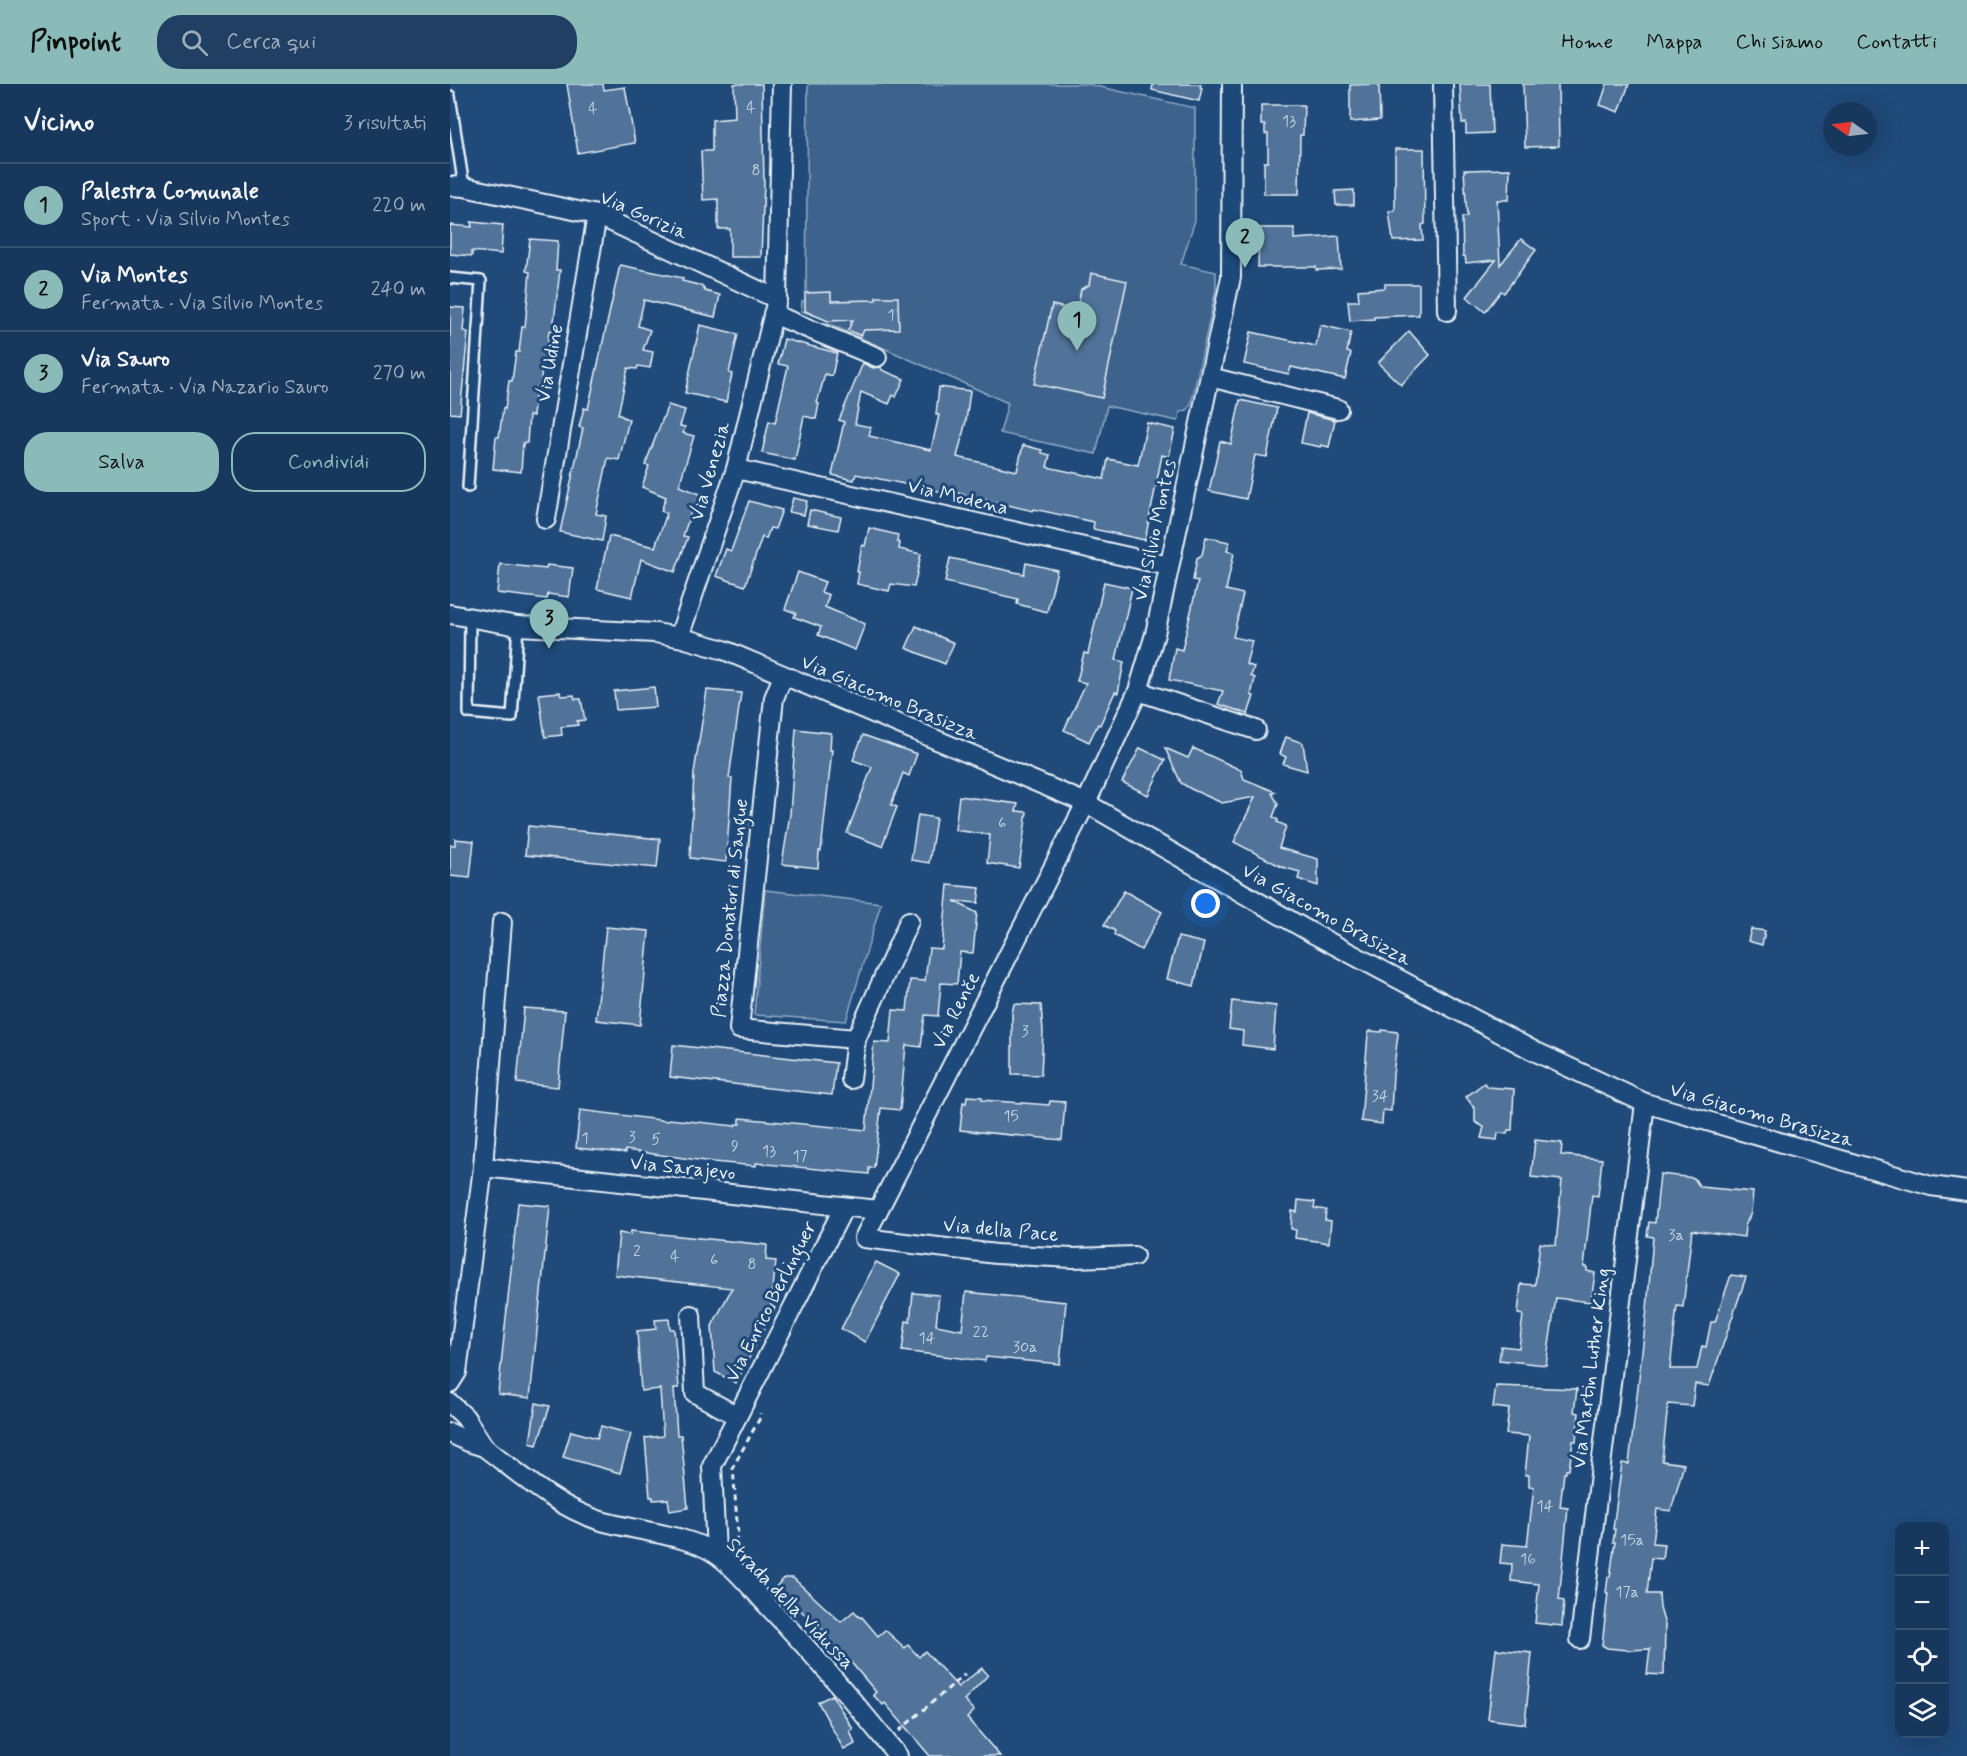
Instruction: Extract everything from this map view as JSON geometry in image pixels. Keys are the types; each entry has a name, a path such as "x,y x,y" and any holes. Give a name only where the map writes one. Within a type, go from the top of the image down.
{"street":[{"name":"Via Venezia","path":"679,636 736,469 775,307 782,84"},
{"name":"Via Silvio Montes","path":"1086,803 1138,691 1155,634 1231,277 1233,84"},
{"path":"1443,84 1447,311"},
{"name":"Via Gorizia","path":"457,187 597,215 775,307"},
{"name":"Via Udine","path":"546,519 597,215"},
{"path":"775,307 877,357"},
{"path":"1210,377 1338,409"},
{"name":"Via Modena","path":"736,469 1169,566"},
{"name":"Via Giacomo Brasizza","path":"450,614 518,626 679,636 724,650 1086,803 1322,939 1534,1051 1645,1103 1931,1186 1967,1191"},
{"name":"Piazza Donatori di Sangue","path":"783,676 774,698 739,1029 856,1039"},
{"path":"1138,691 1256,730"},
{"name":"Via Renče","path":"864,1238 1086,803"},
{"path":"851,1079 856,1039 909,921"},
{"path":"450,1383 457,1372 483,1167 502,922"},
{"name":"Via Martin Luther King","path":"1580,1640 1645,1103"},
{"name":"Via Sarajevo","path":"483,1167 878,1210"},
{"name":"Via Enrico Berlinguer","path":"716,1554 712,1466 844,1207"},
{"name":"Via della Pace","path":"864,1238 996,1254 1073,1258 1134,1256"},
{"name":"Via Enrico Berlinguer","path":"692,1315 695,1393 737,1416"},
{"path":"450,1403 465,1417 484,1447"},
{"name":"Strada della Vidussa","path":"450,1433 484,1447 552,1498 573,1510 604,1522 681,1540 716,1554 790,1629 892,1749"}],"lane":[{"path":"450,96 457,187"},
{"path":"450,278 481,281 468,487"},
{"path":"470,618 469,713 512,717 518,626"}],"path":[{"path":"892,1749 965,1674"}],"shaded area":[{"path":"808,84 1087,84 1195,108 1195,220 1181,264 1216,272 1216,290 1191,405 1187,410 1180,412 1178,421 1107,406 1096,454 1000,433 1008,403 827,323 828,320 801,311 806,292"},
{"path":"765,890 881,903 846,1021 754,1015"}],"building":[{"path":"567,84 603,84 604,90 625,87 635,143 578,153"},
{"path":"734,84 762,84 764,183 761,257 730,257 730,229 718,229 718,199 703,200 701,151 712,151 712,120 735,118"},
{"path":"1153,84 1201,84 1202,88 1199,101 1152,90"},
{"path":"1379,84 1380,120 1350,122 1350,85"},
{"path":"1460,84 1490,84 1492,133 1466,134 1466,123 1462,123"},
{"path":"1523,84 1558,84 1559,146 1525,147"},
{"path":"1607,84 1629,84 1619,112 1600,105"},
{"path":"1261,105 1304,105 1303,135 1300,135 1299,194 1264,194 1264,162 1268,162 1268,134 1265,134 1265,125 1261,125"},
{"path":"1395,149 1424,149 1425,224 1422,225 1423,240 1393,241 1389,211 1395,211"},
{"path":"1510,169 1509,200 1497,200 1500,265 1521,239 1536,250 1504,293 1501,291 1485,312 1467,297 1496,260 1466,263 1465,256 1463,256 1462,217 1467,217 1464,170"},
{"path":"1354,190 1354,205 1336,205 1335,191"},
{"path":"471,222 503,225 501,254 472,251 472,256 450,254 450,225 472,227"},
{"path":"1259,228 1294,228 1294,239 1339,236 1341,269 1258,267"},
{"path":"530,239 558,241 556,270 560,270 553,330 549,331 540,387 536,387 533,416 529,416 527,443 523,443 521,472 493,469 496,437 499,437 509,381 512,381 516,352 519,352 522,327 525,327 530,272 526,271"},
{"path":"620,265 683,278 682,281 702,286 705,291 720,295 715,317 644,300 638,326 650,330 643,350 653,352 650,368 638,366 637,369 628,368 618,414 629,420 619,460 608,458 596,514 606,516 602,541 560,532 583,428 579,427 584,408 588,409"},
{"path":"1091,273 1127,281 1102,398 1034,384 1052,305 1077,311 1081,289 1089,285"},
{"path":"1385,284 1419,284 1419,315 1374,317 1374,319 1350,321 1348,301 1359,301 1358,290 1385,288"},
{"path":"831,292 831,301 898,297 899,329 864,330 861,336 848,330 853,320 828,321 805,311 805,293"},
{"path":"450,307 465,308 463,331 468,332 460,414 450,413"},
{"path":"700,325 738,334 729,373 732,374 726,402 685,393"},
{"path":"1320,325 1351,332 1347,352 1351,353 1345,379 1291,367 1289,374 1244,364 1251,332 1316,346"},
{"path":"1409,331 1430,355 1401,385 1378,363"},
{"path":"784,339 837,353 832,376 825,374 817,403 819,404 816,419 804,416 795,460 762,453 769,421 775,423 788,366 778,364"},
{"path":"863,363 873,368 881,367 882,370 904,379 896,397 893,395 889,404 861,392 855,424 871,427 869,436 931,450 939,415 936,415 939,387 970,391 966,421 957,457 1017,471 1023,445 1042,450 1042,453 1050,455 1047,467 1104,479 1108,459 1138,465 1147,423 1175,429 1169,457 1162,455 1145,540 1093,529 1094,522 1034,509 1033,511 953,492 953,494 856,474 854,480 832,475 844,422 839,420"},
{"path":"1240,400 1277,408 1267,457 1255,455 1246,499 1209,491 1220,441 1231,444"},
{"path":"668,405 685,410 680,426 685,427 683,433 694,436 679,486 700,494 696,507 693,506 683,536 688,537 675,572 641,559 632,597 597,589 609,536 655,547 667,513 661,511 666,497 642,487 649,466 645,465"},
{"path":"1307,413 1335,420 1329,447 1301,443"},
{"path":"793,498 807,501 804,515 789,512"},
{"path":"749,501 782,510 775,529 770,528 766,539 762,537 745,586 716,576 726,549 731,551"},
{"path":"810,510 841,517 838,530 807,524"},
{"path":"869,528 898,535 899,549 921,554 914,587 891,584 889,591 857,584 862,545 865,546"},
{"path":"1206,537 1229,542 1227,551 1234,553 1226,590 1243,594 1233,637 1252,641 1246,664 1254,667 1251,676 1255,678 1251,695 1254,696 1248,714 1218,704 1223,691 1169,680 1175,648 1182,650 1198,581 1193,580 1197,558 1202,555"},
{"path":"950,558 1024,574 1026,563 1057,570 1047,612 1017,604 1018,599 945,582"},
{"path":"500,564 546,569 547,565 573,568 569,597 548,594 547,599 497,593"},
{"path":"798,572 825,582 821,592 829,595 825,607 865,624 855,650 818,635 821,627 794,617 796,613 785,609"},
{"path":"1104,582 1132,588 1116,660 1124,662 1118,693 1115,692 1100,725 1098,724 1089,742 1064,730 1086,683 1077,681 1084,653 1088,654"},
{"path":"916,626 954,643 945,664 906,648"},
{"path":"654,687 656,707 616,710 614,691"},
{"path":"707,690 741,693 729,778 732,778 726,862 690,858 694,773"},
{"path":"560,692 561,696 574,695 575,699 581,699 585,720 577,721 578,725 561,727 562,735 545,737 539,694"},
{"path":"796,729 831,733 830,750 832,750 818,868 782,864 790,814"},
{"path":"863,735 917,754 909,776 903,773 891,805 897,807 882,846 847,833 872,767 853,760"},
{"path":"1286,737 1303,743 1307,771 1283,764 1286,757 1280,754"},
{"path":"1140,748 1165,760 1148,795 1122,782"},
{"path":"1165,748 1188,758 1193,748 1241,770 1244,779 1276,792 1272,793 1278,804 1273,817 1278,820 1277,822 1286,826 1279,848 1318,859 1318,886 1298,879 1300,872 1282,867 1234,842 1255,797 1222,803 1191,789 1181,783"},
{"path":"959,796 1018,804 1016,811 1027,812 1019,868 987,863 990,835 955,830"},
{"path":"918,815 936,818 929,863 911,860"},
{"path":"528,826 660,839 657,868 525,855"},
{"path":"455,839 474,841 470,878 450,876 450,845 455,845"},
{"path":"948,885 980,888 978,903 954,901 977,913 973,953 960,952 957,984 941,983 938,1016 925,1015 921,1047 906,1045 900,1110 881,1108 874,1168 869,1168 869,1174 756,1163 756,1166 713,1162 625,1150 625,1153 576,1148 580,1110 668,1121 669,1119 735,1126 740,1124 740,1118 866,1130 874,1042 890,1043 893,1010 907,1011 910,980 925,981 929,948 942,949"},
{"path":"1124,891 1162,912 1141,950 1114,935 1115,931 1104,925"},
{"path":"606,927 649,931 640,1025 596,1020"},
{"path":"1751,929 1765,931 1762,945 1748,941"},
{"path":"1178,937 1204,943 1194,986 1167,979"},
{"path":"1232,1001 1276,1006 1273,1049 1242,1045 1243,1031 1229,1029"},
{"path":"1014,1004 1041,1005 1043,1032 1041,1075 1012,1074"},
{"path":"524,1008 565,1011 558,1087 517,1083"},
{"path":"1382,1030 1398,1034 1391,1111 1383,1110 1382,1124 1361,1121 1368,1034 1370,1031 1382,1032"},
{"path":"673,1045 836,1063 832,1095 670,1077"},
{"path":"1484,1083 1487,1087 1514,1089 1512,1130 1508,1130 1507,1134 1498,1133 1497,1140 1481,1138 1484,1127 1475,1122 1475,1109 1466,1097"},
{"path":"967,1096 982,1097 982,1100 1049,1105 1050,1101 1065,1102 1062,1140 960,1130 963,1102 966,1103"},
{"path":"1535,1140 1562,1143 1561,1155 1602,1159 1598,1196 1592,1195 1584,1267 1587,1267 1587,1271 1595,1273 1591,1302 1556,1298 1546,1365 1499,1360 1501,1346 1519,1348 1523,1315 1518,1314 1521,1284 1535,1285 1540,1243 1556,1245 1562,1180 1531,1177"},
{"path":"1660,1174 1694,1178 1700,1187 1753,1192 1751,1213 1745,1226 1744,1237 1692,1230 1683,1307 1677,1306 1670,1369 1697,1369 1702,1346 1706,1347 1711,1322 1715,1322 1731,1275 1746,1277 1709,1386 1695,1384 1692,1406 1668,1404 1662,1461 1684,1464 1671,1511 1657,1509 1653,1543 1664,1544 1662,1559 1651,1558 1647,1594 1659,1594 1665,1625 1664,1675 1647,1674 1650,1649 1628,1650 1607,1648 1602,1645 1608,1577 1610,1577 1615,1542 1613,1542 1615,1529 1613,1529 1622,1463 1629,1464 1647,1309 1653,1237 1647,1236 1649,1222 1655,1223"},
{"path":"1298,1200 1315,1202 1314,1208 1326,1210 1325,1220 1331,1221 1329,1243 1295,1238 1296,1230 1291,1229 1292,1211 1297,1212"},
{"path":"518,1203 550,1206 530,1398 498,1394"},
{"path":"631,1231 767,1245 766,1260 776,1261 771,1305 775,1308 736,1383 715,1372 712,1326 732,1288 615,1275 619,1233 630,1235"},
{"path":"876,1262 900,1274 865,1342 841,1329"},
{"path":"966,1292 1066,1302 1060,1364 986,1357 985,1361 902,1351 906,1321 910,1322 913,1293 939,1295 936,1325 962,1330"},
{"path":"669,1319 670,1329 674,1329 679,1388 674,1388 677,1435 681,1435 688,1508 670,1511 668,1499 653,1500 653,1497 650,1497 645,1438 663,1436 660,1389 641,1391 637,1331 656,1329 655,1320"},
{"path":"1496,1386 1577,1389 1574,1412 1579,1413 1576,1441 1573,1441 1569,1470 1564,1473 1560,1507 1568,1508 1559,1600 1564,1601 1562,1626 1535,1623 1539,1584 1511,1581 1512,1564 1500,1563 1502,1544 1527,1546 1534,1487 1529,1486 1529,1475 1525,1475 1529,1436 1506,1434 1509,1409 1493,1407"},
{"path":"536,1403 550,1406 537,1445 530,1443"},
{"path":"601,1426 631,1434 620,1473 563,1457 571,1431 597,1438"},
{"path":"784,1578 793,1578 841,1622 854,1611 878,1636 885,1630 905,1648 908,1645 919,1657 925,1651 958,1687 982,1668 988,1675 964,1700 974,1711 967,1718 1000,1756 930,1756 885,1703 883,1705 873,1695 876,1692 838,1647 836,1648 825,1636 827,1634 799,1609 795,1614 772,1591"},
{"path":"1496,1649 1532,1653 1525,1724 1488,1719"},
{"path":"832,1695 853,1729 850,1731 855,1744 844,1750 818,1702"}],"place":[{"name":"Via Montes","path":"1245,268"},
{"name":"Palestra Comunale","path":"1077,351"},
{"name":"Via Sauro","path":"549,649"}]}
